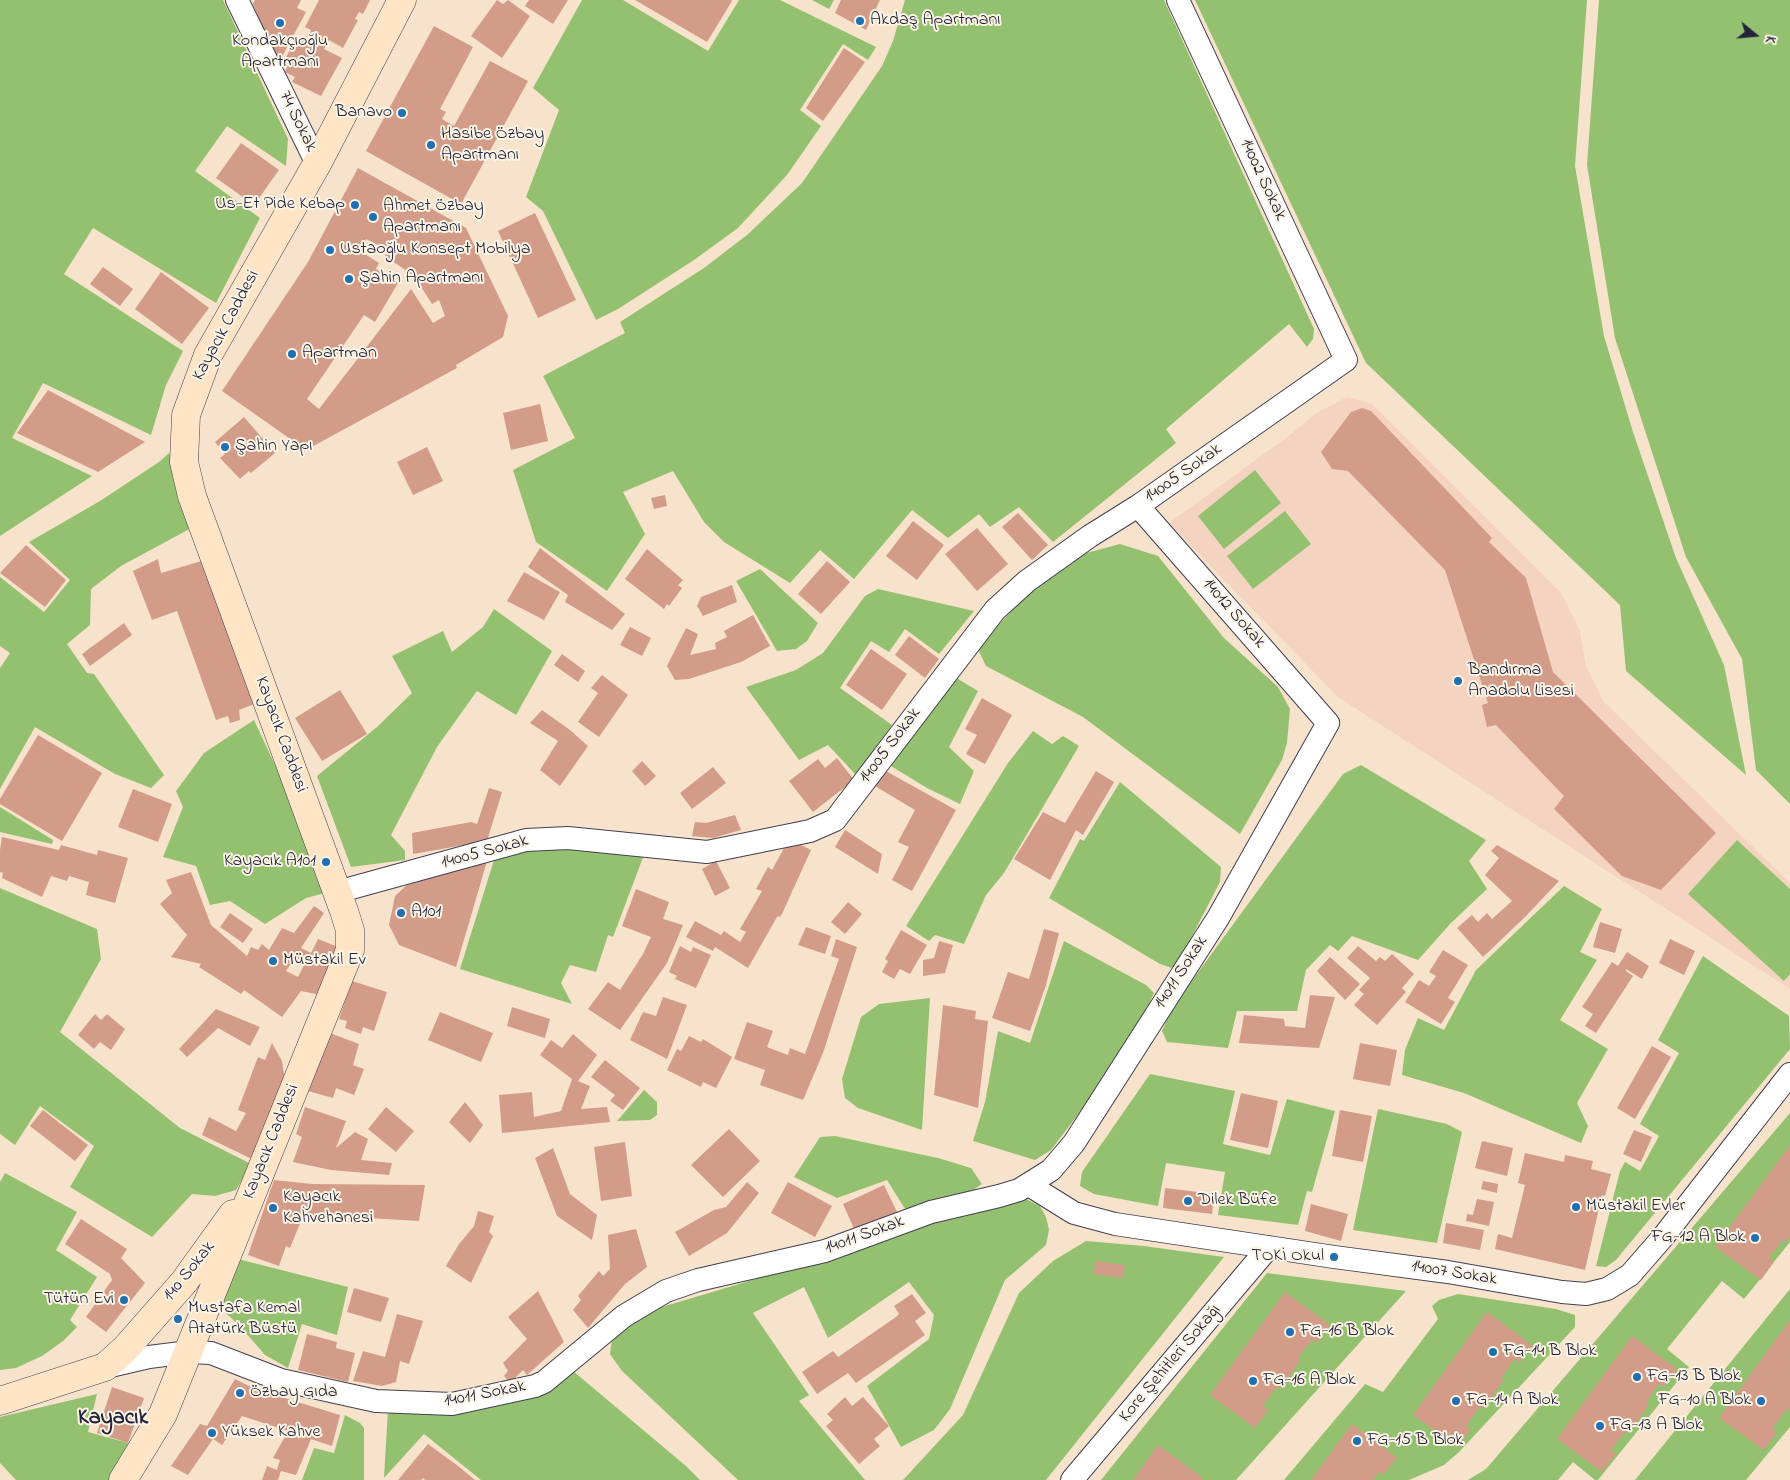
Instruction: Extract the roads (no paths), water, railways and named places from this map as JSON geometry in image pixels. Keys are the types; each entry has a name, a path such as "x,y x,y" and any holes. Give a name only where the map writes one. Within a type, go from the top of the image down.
{"main road":[{"name":"Kayacık Caddesi","path":"124,1480 163,1414 350,950 350,930 337,892 192,496 184,462 186,415 208,355 317,164 402,0"},
{"name":"140 Sokak","path":"0,1401 105,1368 125,1349 184,1282 224,1229 262,1165"}],"street":[{"name":"74 Sokak","path":"237,0 317,164"},
{"name":"14002 Sokak","path":"1178,0 1346,360"},
{"name":"14005 Sokak","path":"337,892 526,840 568,838 707,852 810,832 835,820 994,610 1035,575 1090,536 1138,506 1346,360"},
{"name":"14012 Sokak","path":"1138,506 1328,723"},
{"name":"14011 Sokak","path":"189,1352 212,1353 281,1380 376,1401 452,1404 544,1382 624,1316 666,1291 698,1280 826,1251 931,1212 1000,1196 1029,1185 1051,1170 1074,1143 1222,910 1328,723"},
{"name":"14007 Sokak","path":"1029,1185 1060,1206 1089,1218 1269,1248 1448,1272 1562,1292 1586,1294 1606,1289 1630,1275 1663,1237 1790,1074"},
{"name":"Kore Şehitleri Sokağı","path":"1072,1480 1269,1248"},
{"name":"140 Sokak","path":"105,1368 128,1360 189,1352"}],"place":[{"name":"Akdaş Apartmanı","path":"860,21"},
{"name":"Kondakçıoğlu Apartmanı","path":"280,23"},
{"name":"Banavo","path":"402,113"},
{"name":"Hasibe Özbay Apartmanı","path":"431,145"},
{"name":"Us-Et Pide Kebap","path":"355,205"},
{"name":"Ahmet Özbay Apartmanı","path":"373,217"},
{"name":"Ustaoğlu Konsept Mobilya","path":"330,250"},
{"name":"Şahin Apartmanı","path":"349,279"},
{"name":"Apartman","path":"292,354"},
{"name":"Şahin Yapı","path":"225,447"},
{"name":"Bandırma Anadolu Lisesi","path":"1458,681"},
{"name":"Kayacık A101","path":"326,862"},
{"name":"A101","path":"401,913"},
{"name":"Müstakil Ev","path":"273,961"},
{"name":"Dilek Büfe","path":"1188,1201"},
{"name":"Müstakil Evler","path":"1576,1207"},
{"name":"Kayacık Kahvehanesi","path":"273,1208"},
{"name":"FG-12 A Blok","path":"1755,1238"},
{"name":"TOKİ Okul","path":"1334,1257"},
{"name":"Tütün Evi","path":"124,1300"},
{"name":"Mustafa Kemal Atatürk Büstü","path":"178,1319"},
{"name":"FG-16 B Blok","path":"1290,1332"},
{"name":"FG-14 B Blok","path":"1493,1352"},
{"name":"FG-13 B Blok","path":"1637,1377"},
{"name":"FG-16 A Blok","path":"1253,1381"},
{"name":"Özbay Gıda","path":"240,1393"},
{"name":"FG-14 A Blok","path":"1456,1401"},
{"name":"FG-10 A Blok","path":"1761,1401"},
{"name":"FG-13 A Blok","path":"1600,1426"},
{"name":"Yüksek Kahve","path":"212,1433"},
{"name":"FG-15 B Blok","path":"1357,1441"}],"district":[{"name":"Kayacık","path":"113,1419"}]}
